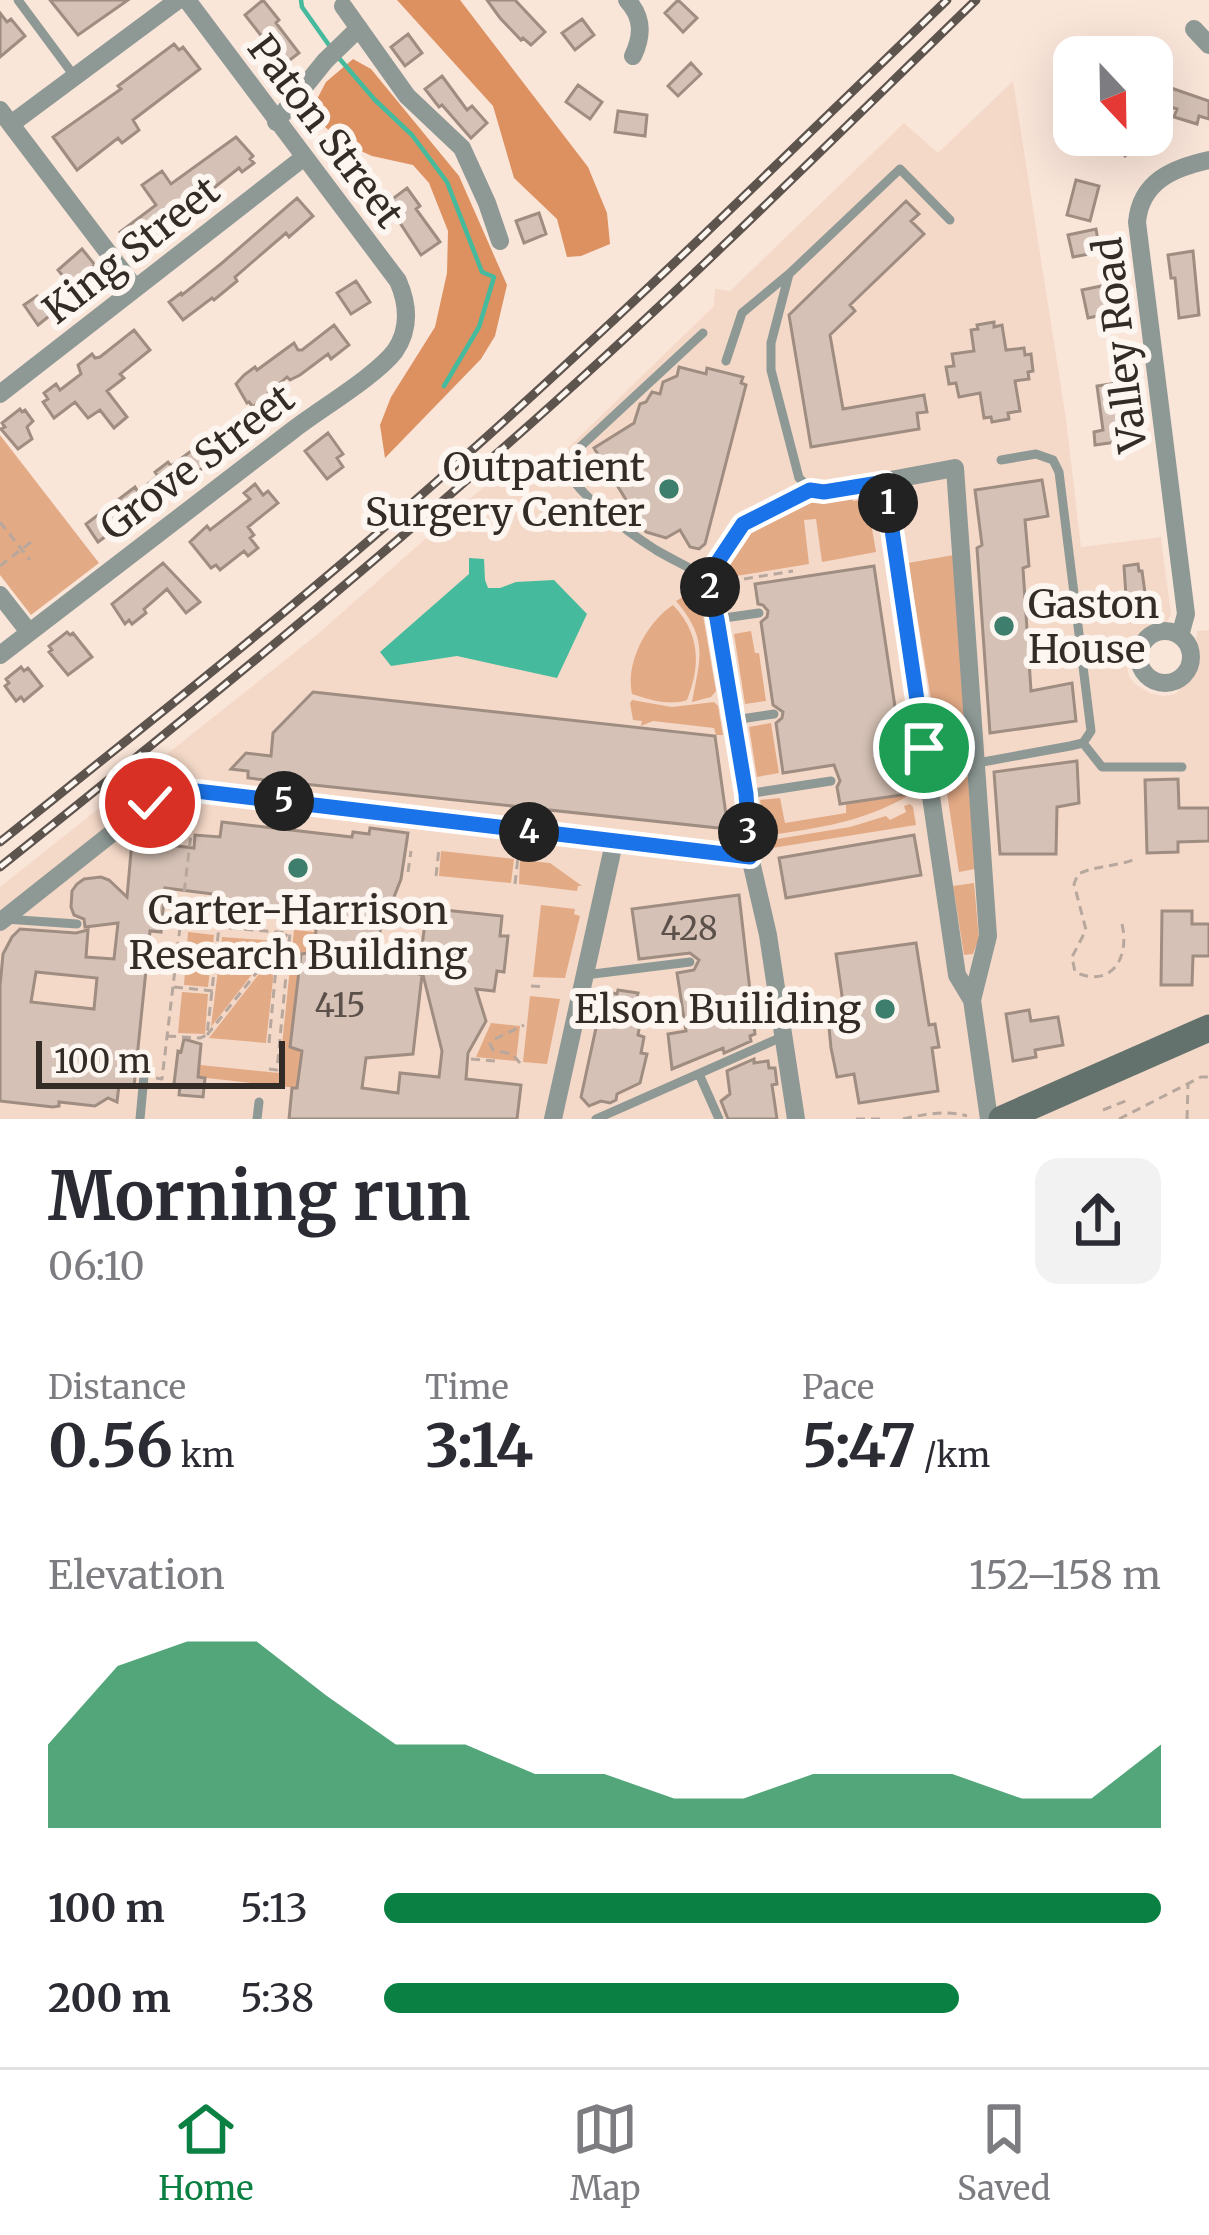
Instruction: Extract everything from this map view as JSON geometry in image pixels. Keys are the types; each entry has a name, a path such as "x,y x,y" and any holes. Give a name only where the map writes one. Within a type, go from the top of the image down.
{"main road":[{"path":"1002,1119 1209,1028"}],"street":[{"path":"135,288 4,116 75,77 183,0"},
{"name":"Paton Street","path":"183,0 398,281 405,304"},
{"path":"627,0 641,31 633,56"},
{"path":"343,6 407,96 462,148 500,241"},
{"path":"277,122 325,61 359,28"},
{"path":"1194,29 1209,45"},
{"name":"King Street","path":"0,394 303,158"},
{"name":"Valley Road","path":"1180,636 1186,614 1137,222 1151,185 1162,176 1209,160"},
{"name":"Grove Street","path":"0,655 381,365 392,355 405,329 405,304"},
{"path":"972,1000 988,936 955,468 885,482 958,975 972,1000 989,1119"},
{"path":"707,578 796,1119"},
{"path":"0,595 29,632"},
{"path":"2,920 150,803 188,790 750,857"},
{"path":"553,1119 614,843"}],"lane":[{"path":"18,0 75,77"},
{"path":"727,362 742,313 900,169 950,220"},
{"path":"789,274 771,344 771,370 796,470 810,490"},
{"path":"703,333 563,465 594,502 642,540 707,578 743,524 810,490 885,482"},
{"path":"928,772 1083,743 1090,731 1059,472 1053,460 1036,454 1001,460"},
{"path":"717,619 759,613"},
{"path":"734,720 774,715"},
{"path":"1083,743 1102,767 1182,767"},
{"path":"746,794 831,781"},
{"path":"2,920 77,924"},
{"path":"585,974 690,962"},
{"path":"596,1119 784,1036"},
{"path":"699,1074 719,1119"},
{"path":"140,1119 143,1076"},
{"path":"257,1119 259,1102"}],"path":[{"path":"0,522 29,560"},
{"path":"0,566 31,542"},
{"path":"743,579 793,571"},
{"path":"143,1076 162,1079 194,807"},
{"path":"436,876 439,848"},
{"path":"408,872 411,851"},
{"path":"514,884 518,857"},
{"path":"1122,924 1123,956 1113,971 1099,976 1075,972 1072,958 1086,930 1074,884 1078,874 1097,865 1135,860"},
{"path":"180,922 291,933 277,1070 268,1069"},
{"path":"207,1035 219,927"},
{"path":"167,1036 207,1035 288,933"},
{"path":"279,945 270,1046 279,1051"},
{"path":"276,973 287,973"},
{"path":"531,986 546,987"},
{"path":"172,987 213,991"},
{"path":"273,999 284,1000"},
{"path":"271,1024 282,1025"},
{"path":"520,1063 490,1044 524,1025"},
{"path":"471,1059 496,1061"},
{"path":"1119,1119 1209,1077"},
{"path":"1187,1119 1188,1083"},
{"path":"1103,1110 1128,1100"},
{"path":"1139,1119 1140,1108"},
{"path":"903,1119 929,1114 968,1116"},
{"path":"856,1119 880,1119"}],"shaded area":[{"path":"397,0 460,0 588,167 607,213 610,244 567,257 557,219 514,178 493,106"},
{"path":"353,59 371,69 459,176 507,285 495,336 481,359 385,458 380,425 391,397 435,327 447,273 448,231 429,183 413,165 372,156 343,143 324,126 316,101 326,82"},
{"path":"1013,81 1066,419 1081,547 1161,537 1171,615 1131,642 1125,657 1135,684 1150,693 1175,694 1193,676 1197,631 1209,630 1209,1119 0,1119 0,887 319,633 520,455 541,474 714,306 715,289 730,291 904,123 938,153"},
{"path":"0,435 99,563 31,615 0,575"},
{"path":"851,494 853,501 867,499 876,552 822,562 816,519 804,520 809,564 724,575 742,533 752,526 813,499"},
{"path":"954,555 967,748 940,752 908,563"},
{"path":"469,558 484,559 488,588 554,580 587,614 557,678 457,656 391,666 380,652 469,574"},
{"path":"690,593 701,604 716,691 692,702 698,638 676,601"},
{"path":"673,605 689,627 695,650 695,674 687,700 667,702 632,694 632,669 640,644"},
{"path":"751,631 766,701 745,704 734,634"},
{"path":"632,700 672,707 714,702 723,735 716,735 714,728 653,721 641,726 642,721 633,720"},
{"path":"771,723 779,773 757,777 749,727"},
{"path":"968,777 975,869 959,872 945,780"},
{"path":"911,794 859,817 765,836 760,800 780,798 785,823 846,813 846,803"},
{"path":"910,804 916,825 766,849 765,841 886,816 890,820 906,812 904,806"},
{"path":"441,851 514,859 511,883 439,876"},
{"path":"520,860 550,863 582,886 577,891 519,884"},
{"path":"974,883 979,939 973,954 964,955 953,886"},
{"path":"541,905 575,909 574,914 580,916 565,978 533,977"},
{"path":"294,930 316,932 314,952 300,954 290,1046 302,1051 297,1088 198,1077 200,1065 279,1073"},
{"path":"188,932 214,935 208,987 184,985"},
{"path":"222,937 278,941 211,1027"},
{"path":"276,952 266,1043 209,1038"},
{"path":"182,992 208,994 205,1034 178,1033"},
{"path":"530,996 560,999 547,1064 523,1062"},
{"path":"491,1023 520,1026 516,1061 476,1057"}],"building":[{"path":"50,0 128,0 78,35"},
{"path":"263,0 299,53 279,68 266,49 270,47 245,15"},
{"path":"487,0 515,0 545,32 531,45 521,40"},
{"path":"678,0 697,18 683,32 665,13"},
{"path":"0,13 25,36 0,57"},
{"path":"582,19 594,35 575,50 562,33"},
{"path":"408,34 422,53 405,66 391,47"},
{"path":"174,44 179,50 183,47 200,69 133,120 139,130 122,143 118,138 77,170 53,137"},
{"path":"691,63 701,74 678,96 668,86"},
{"path":"442,76 467,110 472,106 487,123 471,138 425,89"},
{"path":"578,85 602,102 590,119 566,102"},
{"path":"1173,89 1209,101 1209,119 1199,116 1197,124 1174,117 1177,109 1173,108"},
{"path":"618,111 647,115 645,136 615,132"},
{"path":"236,137 254,163 242,172 239,168 160,224 164,229 156,240 140,253 135,251 120,232 156,205 142,185 162,171 171,184"},
{"path":"1076,180 1099,186 1090,221 1067,215"},
{"path":"407,188 440,242 421,255 387,203"},
{"path":"297,198 313,216 289,237 286,233 214,300 183,320 169,302"},
{"path":"906,201 919,214 911,221 924,234 850,305 855,311 830,335 843,409 924,395 927,412 917,413 919,429 811,447 789,315"},
{"path":"539,213 546,234 524,243 516,221"},
{"path":"1096,229 1100,252 1073,257 1068,235"},
{"path":"82,249 95,265 70,285 58,270"},
{"path":"1193,251 1199,315 1179,318 1168,255"},
{"path":"356,281 370,302 351,314 337,293"},
{"path":"1101,286 1107,314 1088,318 1082,290"},
{"path":"37,296 40,300 54,296 62,306 38,325 24,305"},
{"path":"994,322 994,327 1002,325 1006,350 1024,348 1025,355 1031,354 1033,371 1028,372 1029,379 1015,381 1020,411 992,422 991,417 984,418 980,393 959,397 956,383 949,384 946,367 954,366 952,354 974,351 971,330"},
{"path":"334,325 349,345 300,375 287,377 253,407 247,403 236,384 244,375 294,343 302,350"},
{"path":"134,330 150,350 107,391 127,417 114,428 100,410 88,418 75,402 54,418 43,402 48,399 44,393 56,384 60,390 81,374 78,365 92,354 100,357"},
{"name":"Outpatient Surgery Center","path":"679,367 743,377 741,383 746,385 705,544 699,549 690,547 680,530 666,538 646,532 594,448 634,423 640,404 652,392 660,394 663,382 677,376"},
{"path":"1117,383 1124,441 1095,445 1094,432 1103,430 1097,386"},
{"path":"20,409 33,421 27,427 32,439 18,449 1,429"},
{"path":"328,433 343,454 337,458 343,467 327,479 305,451"},
{"path":"214,434 226,450 194,479 150,507 152,512 136,525 129,519 98,542 86,524 135,487 138,492 168,462 171,466"},
{"name":"Gaston House","path":"1042,480 1048,516 1025,520 1029,566 1023,568 1031,691 1072,683 1076,721 990,733 975,490"},
{"path":"255,484 278,503 248,527 258,548 248,556 244,551 220,570 216,565 211,568 190,542 250,499 244,493"},
{"path":"163,563 200,602 186,613 167,589 144,609 146,613 125,624 112,604"},
{"path":"1138,564 1145,593 1126,596 1124,566"},
{"path":"874,566 908,794 840,804 834,765 783,773 776,723 783,712 773,705 761,622 768,611 758,604 755,584"},
{"path":"67,632 92,657 68,675 49,652 49,646"},
{"path":"21,667 28,668 42,686 24,701 21,697 16,701 5,686 6,679"},
{"path":"313,692 715,736 728,829 248,778 248,771 231,769 246,753 271,756 273,733"},
{"path":"1077,761 1079,803 1057,807 1056,854 1000,854 994,772"},
{"path":"1178,779 1179,808 1209,808 1209,841 1178,842 1178,852 1147,853 1145,780"},
{"path":"222,822 352,837 353,832 369,834 370,828 408,833 401,879 390,907 383,906 377,959 422,975 413,1054 366,1058 362,1088 398,1093 400,1073 439,1077 442,1051 420,963 425,922 432,923 434,909 502,916 500,936 508,936 504,972 497,971 494,991 476,989 486,1021 468,1053 466,1079 521,1085 517,1119 289,1119 302,1051 290,1047 301,954 314,952 318,907 291,904 290,919 211,910 213,894 165,888 161,932 150,931 134,1087 119,1085 117,1102 108,1098 95,1106 0,1101 0,986 3,954 12,937 20,929 88,930 86,957 114,959 118,923 85,927 84,919 74,915 71,907 77,884 101,877 127,897 132,841 144,843 145,834 160,835 159,844 194,848 195,835 220,837","holes":["36,972 97,978 94,1009 31,1002"]},
{"path":"914,835 921,875 786,898 779,858"},
{"path":"739,895 755,1034 751,1041 724,1053 723,1048 672,1069 668,1034 686,1031 677,973 694,970 699,960 690,953 639,959 632,909"},
{"path":"1162,911 1192,911 1192,924 1209,924 1209,956 1193,956 1192,985 1161,985"},
{"name":"Elson Builiding","path":"916,943 929,1025 935,1024 939,1047 932,1048 938,1091 859,1103 854,1074 837,1077 831,1048 829,1027 846,1024 836,954"},
{"path":"618,990 638,993 638,1035 644,1037 641,1053 647,1054 640,1083 617,1094 610,1103 589,1106 581,1097 604,991 617,994"},
{"path":"1029,1010 1031,1021 1058,1017 1063,1045 1035,1050 1036,1057 1013,1061 1006,1014"},
{"path":"184,1039 201,1044 198,1077 205,1078 203,1097 179,1095 180,1085 174,1084"},
{"path":"754,1059 754,1063 768,1061 769,1068 775,1068 777,1084 772,1085 777,1119 728,1119 721,1101 730,1094 727,1071"}],"waterway":[{"path":"301,0 331,48"},
{"path":"338,57 412,135 447,182 482,272 494,277 479,327 444,386"}],"railway":[{"path":"0,842 275,620 436,482 630,304 947,0"},
{"path":"0,867 281,638 488,461 663,303 976,0"}],"place":[{"name":"Outpatient Surgery Center","path":"669,489"},
{"name":"Gaston House","path":"1004,626"},
{"name":"Carter-Harrison Research Building","path":"298,868"},
{"name":"Elson Builiding","path":"885,1009"}],"route":[{"path":"150,803 188,790 750,857 746,794 707,578 743,524 810,490 885,482 924,748"}]}
